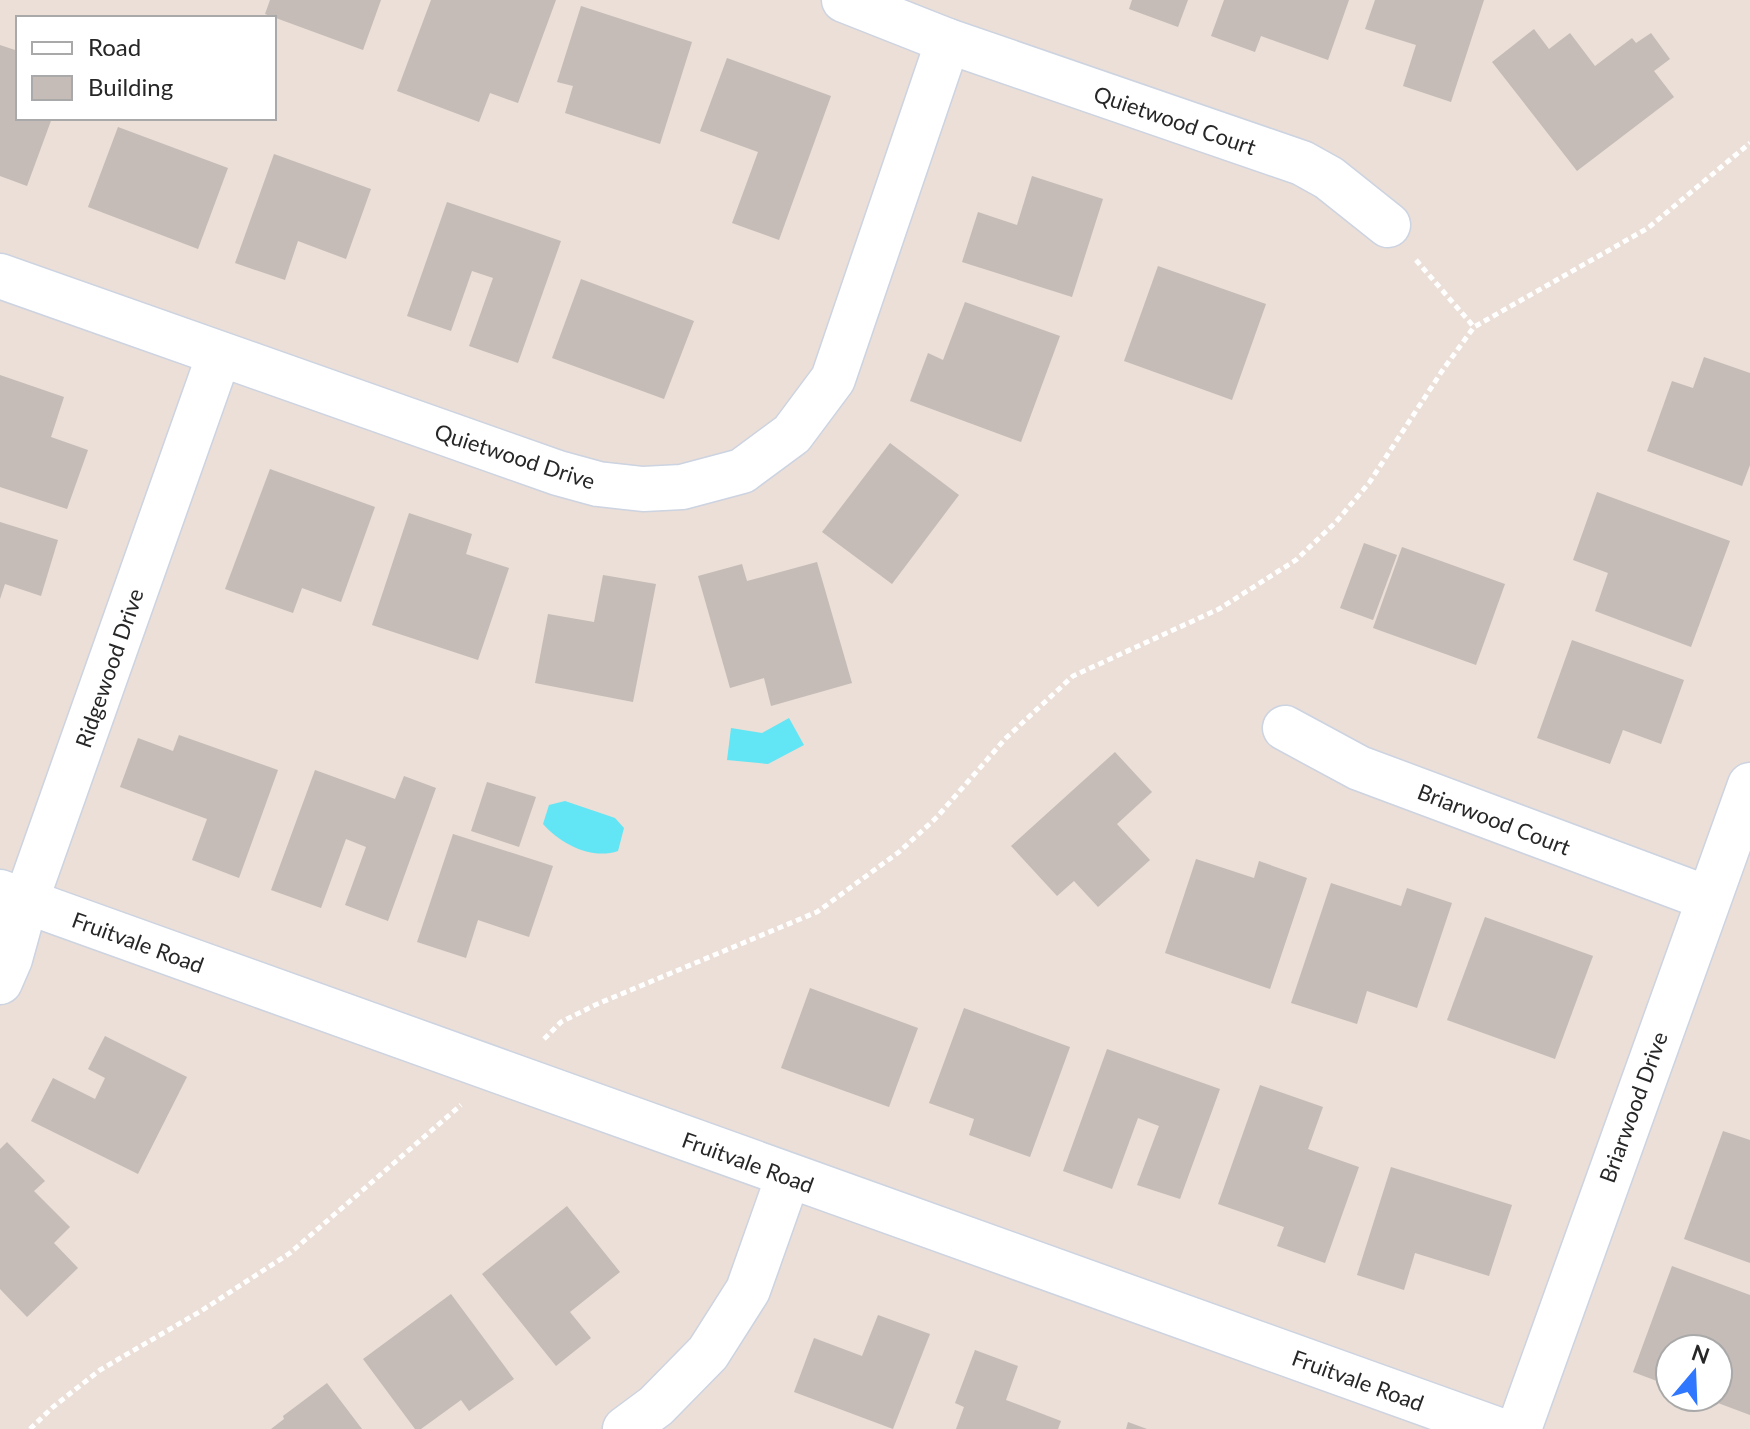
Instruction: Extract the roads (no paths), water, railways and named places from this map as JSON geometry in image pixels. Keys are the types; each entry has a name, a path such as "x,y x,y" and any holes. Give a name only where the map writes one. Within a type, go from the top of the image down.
{"street":[{"path":"844,0 948,41"},
{"name":"Quietwood Court","path":"948,41 1302,163 1329,178 1388,225"},
{"name":"Quietwood Drive","path":"0,276 558,473 598,484 643,489 682,487 742,471 792,434 833,379 948,41"},
{"name":"Ridgewood Drive","path":"0,982 10,959 13,897 219,355"},
{"name":"Briarwood Court","path":"1285,728 1359,768 1707,898"},
{"name":"Briarwood Drive","path":"1519,1429 1750,785"},
{"name":"Fruitvale Road","path":"13,897 1496,1429"},
{"path":"625,1429 656,1406 708,1353 748,1290 788,1177"}],"water":[{"path":"789,718 804,745 768,764 727,760 731,728 762,733"},
{"path":"565,801 615,818 624,828 618,851 587,852 568,844 550,831 543,824 549,805"}]}
